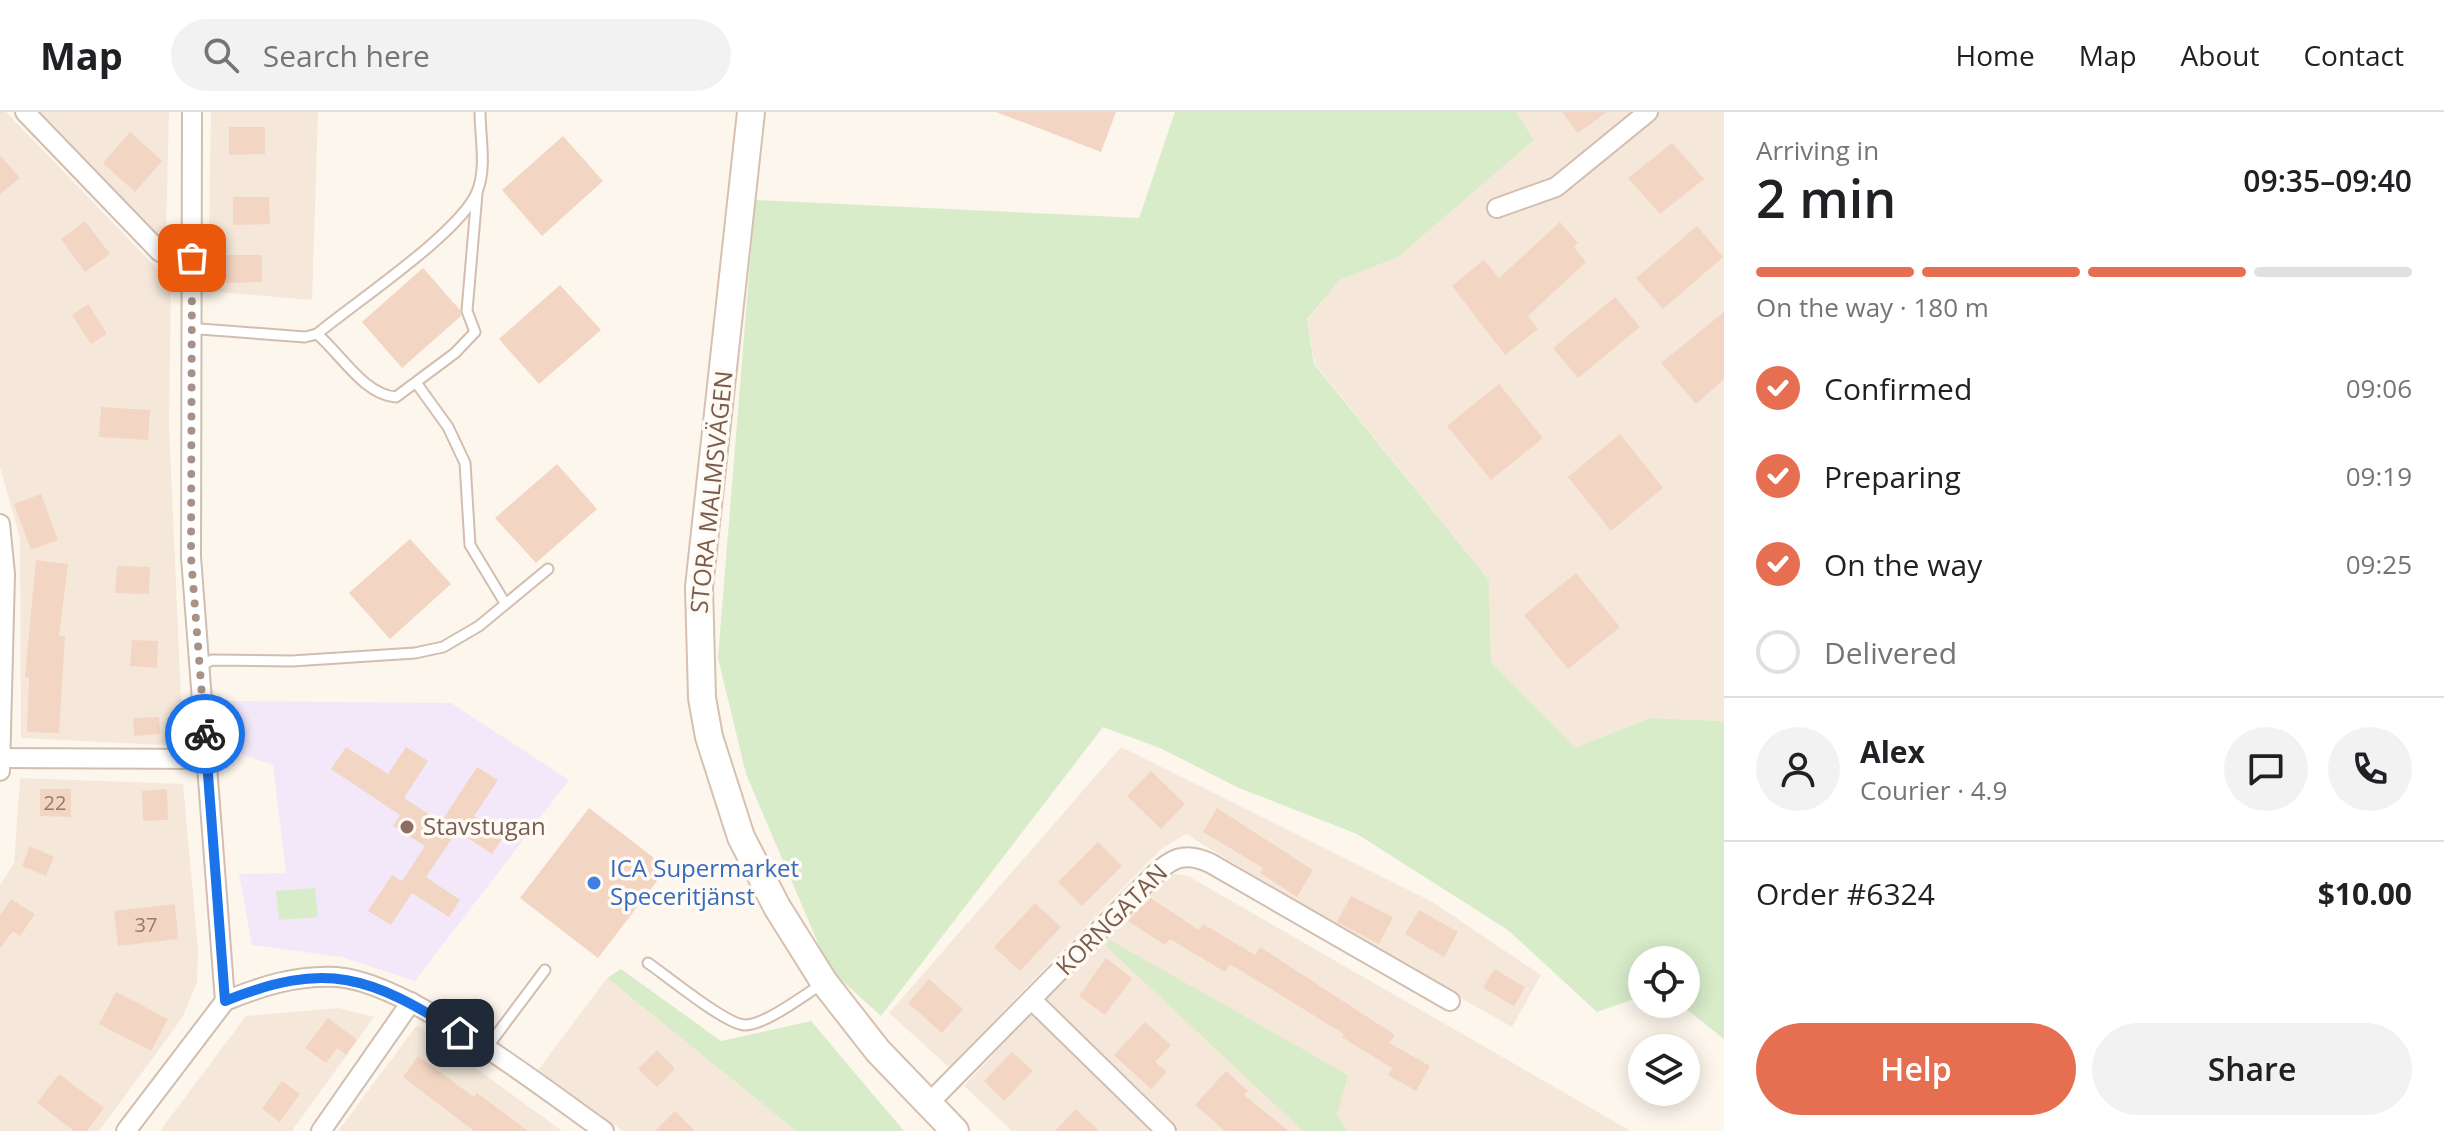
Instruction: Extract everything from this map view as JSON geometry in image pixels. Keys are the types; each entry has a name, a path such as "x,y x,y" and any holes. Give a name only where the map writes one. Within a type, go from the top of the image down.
{"street":[{"path":"25,112 160,252 192,258"},
{"path":"192,112 191,557 225,1001"},
{"name":"STORA MALMSVÄGEN","path":"751,112 699,587 702,698 715,760 741,837 777,907 824,982 878,1051 955,1131"},
{"path":"1497,208 1556,187 1648,112"},
{"path":"0,524 5,574 0,771"},
{"path":"0,758 207,759"},
{"name":"KORNGATAN","path":"929,1103 1168,861 1194,855 1450,1001"},
{"path":"126,1131 225,1001 265,984 308,977 341,977 379,987 411,1002 604,1131"},
{"path":"1032,1000 1166,1131"},
{"path":"321,1131 411,1002"}],"lane":[{"path":"317,334 361,379 384,396 396,397 417,384 475,332 467,311 482,167 480,112"},
{"path":"191,335 200,329 305,337 317,334 448,229 477,193"},
{"path":"417,384 448,427 465,463 470,545 505,603"},
{"path":"200,666 212,660 292,661 415,653 443,647 479,626 548,569"},
{"path":"648,963 708,1006 744,1025 757,1022 824,982"},
{"path":"485,1050 545,970"}],"shaded area":[{"path":"0,112 6,112 171,283 169,424 183,746 21,738 20,538 0,467"},
{"path":"35,112 169,112 166,234 154,235"},
{"path":"211,112 318,112 312,300 208,291"},
{"path":"1516,112 1724,112 1724,721 1650,718 1575,749 1491,662 1489,580 1315,364 1307,320 1340,280 1398,257 1534,140"},
{"name":"Stavstugan","path":"223,701 451,703 569,780 415,981 342,957 252,945 239,874 286,873 273,765 227,749"},
{"path":"1121,747 1431,901 1541,975 1512,1027 1358,940 1186,834 1161,849 949,1067 889,1013"},
{"path":"20,778 183,784 198,949 197,982 182,1018 99,1131 0,1131 0,885 14,863"},
{"path":"1170,873 1188,876 1631,1131 1012,1131 964,1086 1145,892"},
{"path":"607,978 796,1131 623,1131 538,1070"},
{"path":"339,1008 374,1017 292,1131 160,1131 246,1016"},
{"path":"417,1025 562,1131 338,1131"}],"green space":[{"path":"1175,112 1516,112 1534,140 1398,257 1340,280 1307,319 1314,364 1489,580 1491,662 1575,748 1650,718 1724,721 1724,1039 1698,1018 1700,946 1628,946 1628,1001 1597,1012 1508,930 1357,834 1239,788 1160,748 1103,727 881,1016 829,969 746,774 718,658 755,200 1139,218"},
{"path":"315,888 318,917 279,920 276,891"},
{"path":"1110,940 1348,1075 1337,1115 1347,1131 1303,1131 1106,946"},
{"path":"621,969 721,1041 811,1021 904,1131 796,1131 607,978"}],"building":[{"path":"996,112 1116,112 1101,152"},
{"path":"1562,112 1607,112 1578,133"},
{"path":"229,127 265,127 265,154 229,155"},
{"path":"130,132 162,161 135,192 103,163"},
{"path":"563,136 603,181 542,236 502,190"},
{"path":"1672,143 1704,179 1660,214 1628,178"},
{"path":"0,155 20,178 0,194"},
{"path":"233,197 269,197 270,224 233,225"},
{"path":"85,221 110,254 85,272 61,239"},
{"path":"1560,222 1578,243 1574,247 1586,262 1528,316 1538,329 1505,355 1452,286 1484,260 1499,278"},
{"path":"1697,226 1723,257 1663,309 1636,278"},
{"path":"226,255 262,255 262,282 226,283"},
{"path":"423,268 460,310 461,316 402,368 362,322"},
{"path":"560,285 601,330 539,384 499,339"},
{"path":"1615,297 1640,327 1578,378 1553,348"},
{"path":"88,304 107,334 91,344 72,315"},
{"path":"1724,312 1724,379 1696,404 1661,363"},
{"path":"1499,384 1543,438 1491,480 1447,426"},
{"path":"101,407 150,410 148,440 99,437"},
{"path":"1620,434 1663,488 1611,531 1568,477"},
{"path":"557,464 597,509 536,563 495,518"},
{"path":"41,494 58,540 31,550 14,504"},
{"path":"410,539 451,584 390,639 349,593"},
{"path":"36,560 68,564 59,636 65,636 59,733 27,732 29,678 25,677"},
{"path":"117,566 150,567 149,594 115,593"},
{"path":"1576,573 1620,627 1568,669 1524,615"},
{"path":"132,640 158,641 157,668 130,666"},
{"path":"159,717 160,734 134,736 133,718"},
{"path":"346,747 388,774 406,747 428,761 404,798 441,822 477,767 498,780 474,816 504,836 492,854 457,831 426,877 460,900 449,917 412,893 391,925 368,911 392,875 402,881 425,846 393,826 400,815 331,769"},
{"path":"1151,771 1185,804 1161,829 1127,796"},
{"path":"40,789 71,789 71,817 40,816"},
{"path":"167,789 168,820 143,821 142,791"},
{"name":"ICA Supermarket Speceritjänst","path":"589,808 667,868 598,958 520,898"},
{"path":"1217,808 1313,870 1297,897 1260,873 1263,868 1203,832"},
{"path":"1098,842 1122,866 1082,906 1058,882"},
{"path":"30,846 54,857 46,876 22,866"},
{"path":"1351,896 1393,917 1379,944 1337,922"},
{"path":"1149,897 1199,930 1203,924 1255,955 1260,947 1395,1035 1389,1043 1430,1066 1416,1091 1388,1075 1392,1068 1342,1037 1344,1034 1230,964 1225,972 1170,939 1165,945 1128,921"},
{"path":"11,899 35,914 20,936 13,931 0,948 0,916"},
{"path":"1035,903 1061,927 1020,971 994,947"},
{"path":"175,904 178,939 118,946 114,911"},
{"path":"1419,910 1458,932 1444,957 1405,934"},
{"path":"1106,958 1132,978 1105,1015 1079,996"},
{"path":"1494,969 1525,987 1514,1006 1483,988"},
{"path":"929,979 963,1009 942,1033 908,1003"},
{"path":"116,992 168,1019 151,1051 99,1024"},
{"path":"328,1018 357,1040 346,1055 337,1048 326,1063 305,1048"},
{"path":"1145,1022 1171,1045 1155,1062 1167,1072 1151,1089 1114,1055"},
{"path":"657,1050 675,1069 657,1087 638,1069"},
{"path":"1012,1052 1033,1071 1004,1101 984,1081"},
{"path":"418,1056 474,1097 477,1093 528,1131 474,1131 403,1077"},
{"path":"1226,1071 1248,1091 1244,1095 1289,1131 1225,1131 1195,1105"},
{"path":"59,1074 104,1108 87,1131 74,1131 37,1103"},
{"path":"282,1081 300,1094 280,1122 262,1109"},
{"path":"1076,1109 1099,1131 1055,1131"},
{"path":"675,1111 695,1131 655,1131"}],"way so far":[{"path":"192,258 191,557 205,734"}],"place":[{"name":"Stavstugan","path":"407,827"},
{"name":"ICA Supermarket Speceritjänst","path":"594,883"}],"route":[{"path":"205,734 225,1001 265,984 308,977 341,977 379,987 411,1002 460,1033"}]}
